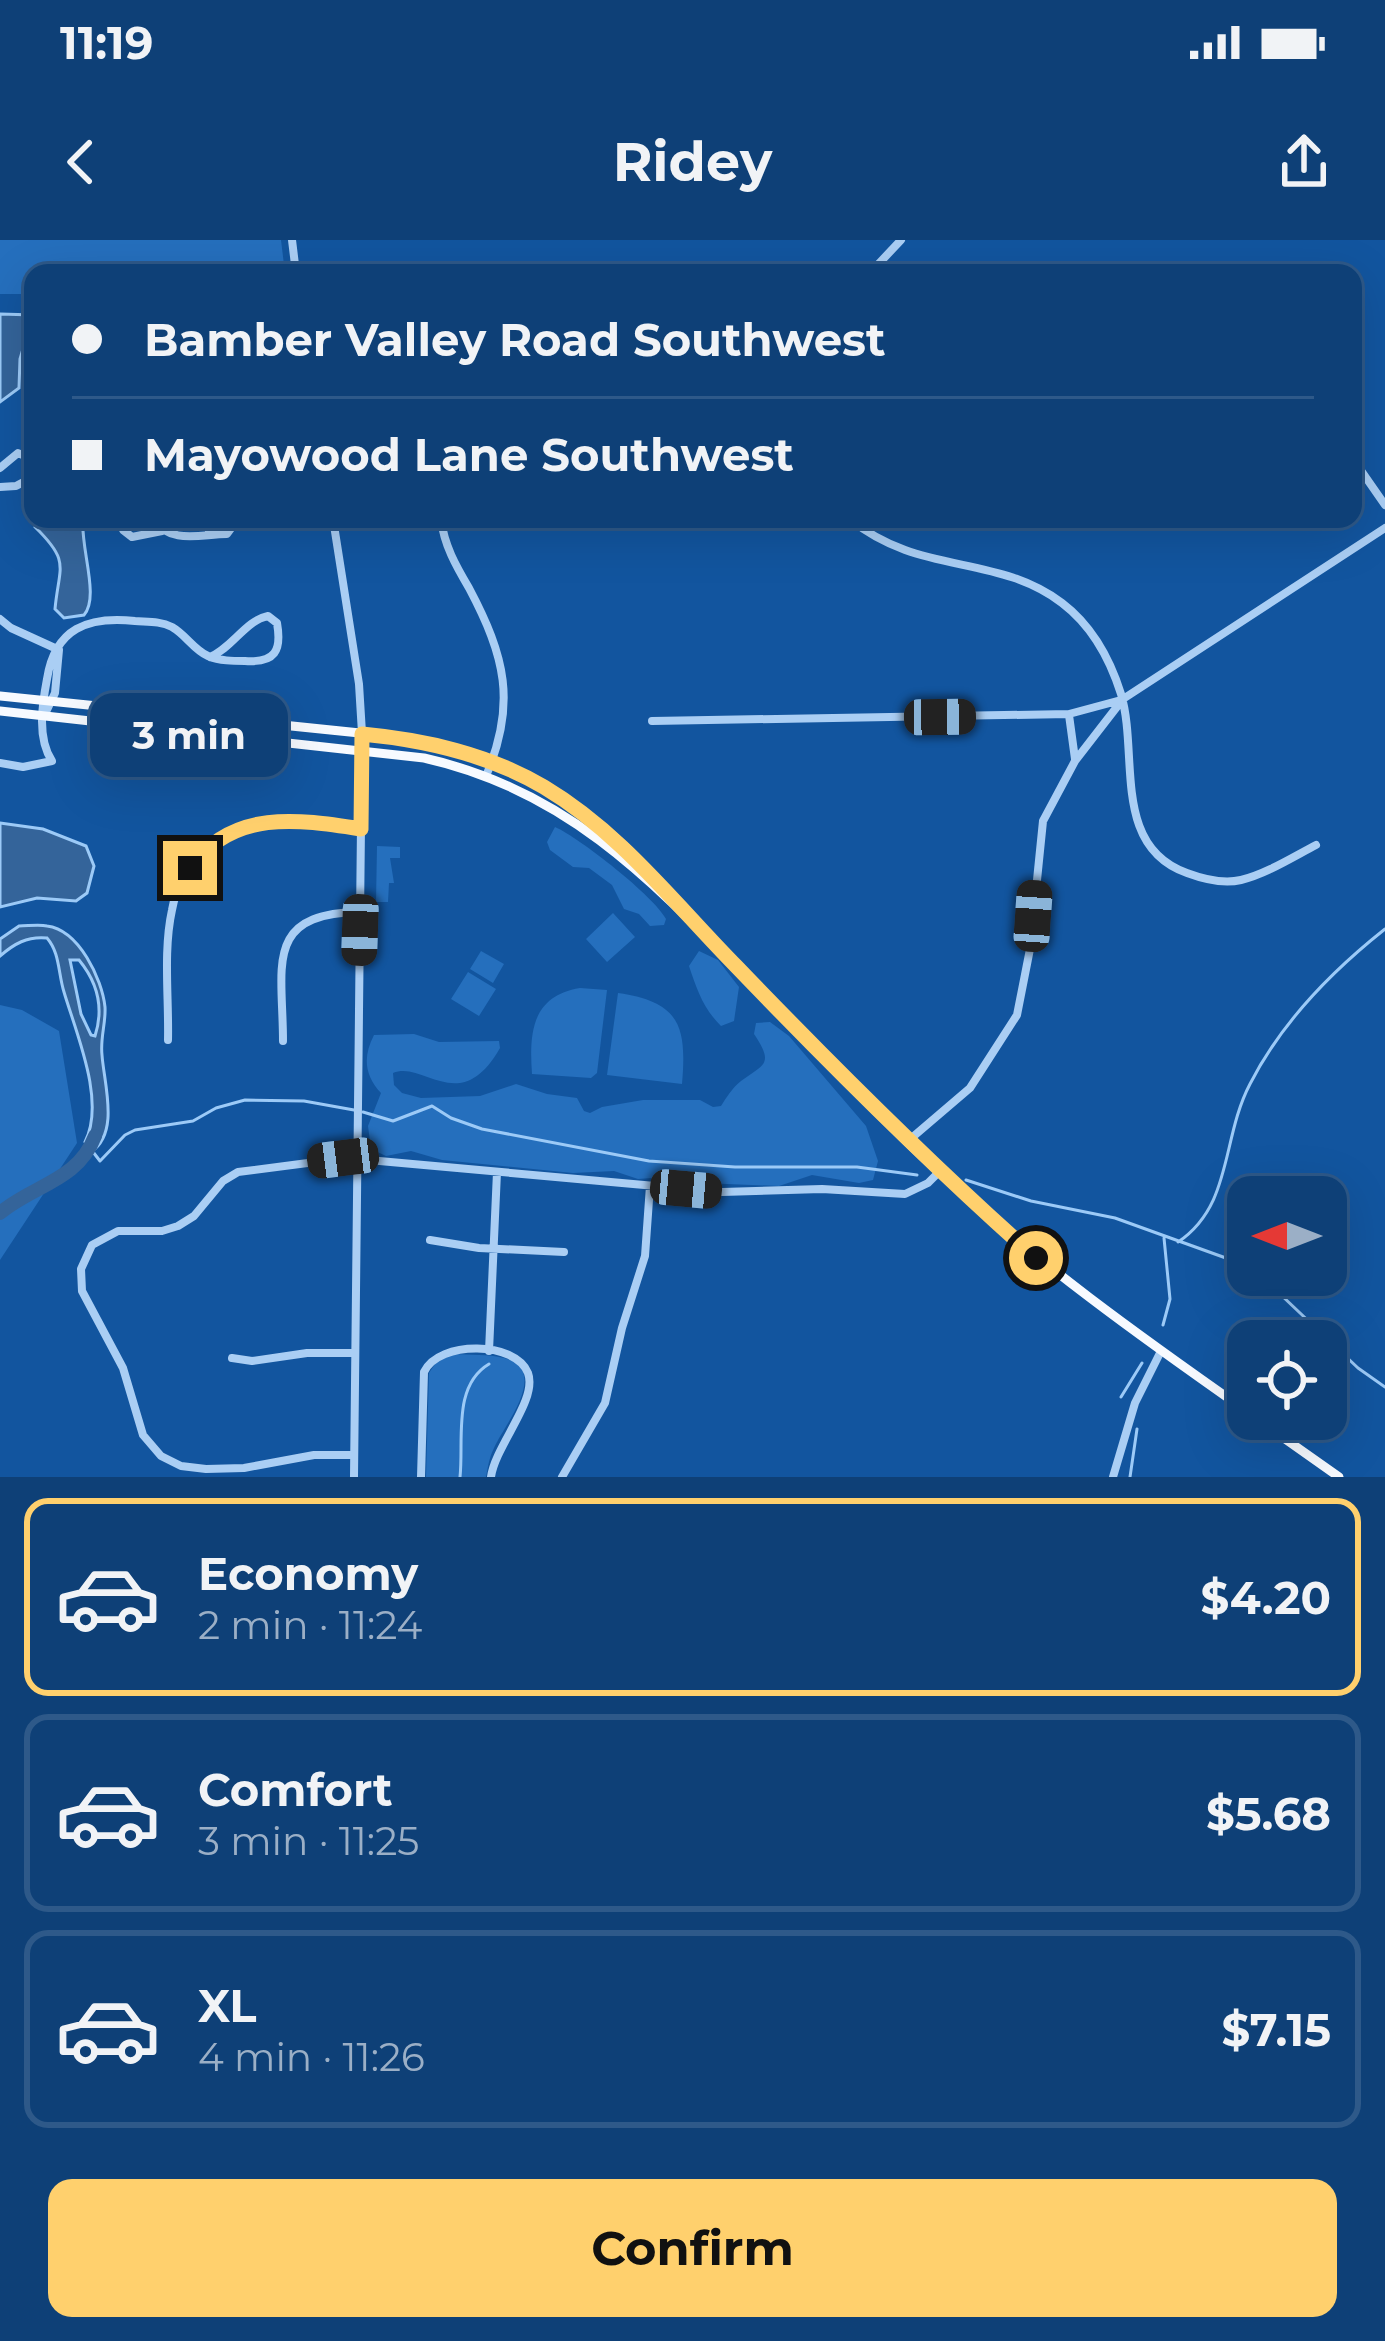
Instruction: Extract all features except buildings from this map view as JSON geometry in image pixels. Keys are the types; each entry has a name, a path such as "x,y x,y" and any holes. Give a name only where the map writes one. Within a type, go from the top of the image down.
{"main road":[{"path":"0,696 424,742 492,761 542,786 602,826 644,865 679,908"},
{"path":"0,711 424,758 486,776 554,807 598,836 679,908 939,1172 1036,1258 1227,1397"},
{"path":"1287,1440 1339,1477"}],"street":[{"path":"878,264 901,240"},
{"path":"1362,472 1385,505"},
{"path":"122,528 132,537 163,531 190,538 209,532 227,534 231,528"},
{"path":"160,528 163,531"},
{"path":"209,532 211,528"},
{"path":"335,528 362,734 354,1477"},
{"path":"443,528 449,552 483,618 505,679 504,718 486,776"},
{"path":"864,528 895,549 997,572 1059,601 1095,637 1123,699 1137,822 1149,847 1164,862 1193,876 1231,881 1245,879 1316,845"},
{"path":"652,722 1069,714 1123,699 1385,528"},
{"path":"0,763 23,767 52,761 44,743 44,716 52,656 81,626 107,618 168,625 210,657 268,661 278,649 277,622 268,616 258,618 210,657"},
{"path":"0,619 5,628 58,650"},
{"path":"908,1141 970,1088 1017,1015 1030,949 1043,821 1075,761 1123,699"},
{"path":"1069,714 1075,761"},
{"path":"168,1040 171,911 196,859 230,832 259,822 291,819 361,829"},
{"path":"283,1042 284,956 289,938 318,914 360,912"},
{"path":"354,1455 314,1455 244,1468 206,1469 182,1466 161,1456 142,1435 124,1368 85,1298 80,1277 88,1250 118,1231 162,1231 178,1226 238,1172 356,1158 722,1192 905,1193 939,1172"},
{"path":"489,1351 497,1172"},
{"path":"562,1477 605,1403 648,1240 650,1186"},
{"path":"430,1240 564,1252"},
{"path":"421,1477 422,1384 429,1362 448,1350 489,1351 514,1356 524,1365 530,1383 528,1396 499,1448 491,1477"},
{"path":"1113,1477 1135,1403 1161,1351"},
{"path":"232,1358 261,1361 307,1353 355,1353"}],"shaded area":[{"path":"0,240 281,240 284,264 24,264 24,294 0,294"},
{"path":"0,314 24,315 19,388 0,402"},
{"path":"36,528 83,528 90,584 84,615 64,618 55,609 60,565 54,549"},
{"path":"0,823 43,829 86,846 94,866 87,893 76,901 37,898 0,907"},
{"path":"555,827 633,883 659,909 666,919 664,925 650,926 639,914 624,909 612,885 550,850 547,842"},
{"path":"377,846 400,847 400,858 390,858 394,883 389,883 388,902 376,902"},
{"path":"613,913 635,937 607,962 586,939"},
{"path":"19,926 59,929 79,946 94,970 105,1007 102,1049 108,1121 100,1144 91,1152 85,1142 91,1125 91,1087 54,950 47,938 33,938 0,956 0,939","holes":["70,960 79,960 98,996 95,1036 81,1014"]},
{"path":"481,951 504,964 493,983 470,969"},
{"path":"699,951 718,960 739,987 734,1021 721,1026 701,998 689,966"},
{"path":"468,972 496,989 479,1016 451,999"},
{"path":"580,988 607,990 597,1073 591,1078 532,1074 531,1044 537,1018 552,999"},
{"path":"618,993 655,1003 675,1020 683,1047 682,1084 607,1075"},
{"path":"0,1005 22,1010 59,1031 77,1143 0,1260"},
{"path":"770,1022 789,1036 866,1126 878,1161 873,1180 859,1183 812,1175 779,1186 678,1182 666,1177 638,1179 614,1171 573,1173 442,1160 411,1151 386,1156 371,1149 368,1126 381,1093 367,1065 374,1035 414,1034 439,1042 499,1041 500,1048 485,1069 471,1080 443,1082 417,1073 393,1073 394,1085 402,1093 421,1098 480,1096 516,1084 577,1098 590,1113 643,1100 700,1100 721,1106 735,1086 764,1062 754,1034 756,1023"},
{"path":"454,1354 504,1358 524,1374 520,1399 492,1452 486,1477 426,1477 429,1373 437,1361"}],"waterway":[{"path":"1178,1242 1208,1209 1241,1105 1277,1040 1327,980 1385,929"},
{"path":"90,1148 100,1161 135,1130 193,1121 245,1100 304,1101 354,1110"},
{"path":"363,1112 393,1121 432,1106 482,1129 649,1161 857,1167 917,1175"},
{"path":"0,1213 66,1173 95,1136"},
{"path":"966,1180 1031,1201 1115,1218 1227,1258"},
{"path":"1163,1325 1170,1299 1164,1238"},
{"path":"1282,1296 1358,1368 1385,1387"},
{"path":"1121,1397 1142,1363"},
{"path":"460,1477 465,1400 469,1386 489,1364"},
{"path":"1130,1477 1137,1429"}],"route":[{"path":"190,868 213,843 259,822 291,819 361,829 362,734 452,748 521,774 584,812 626,847 679,908 908,1141 1036,1258"}]}
